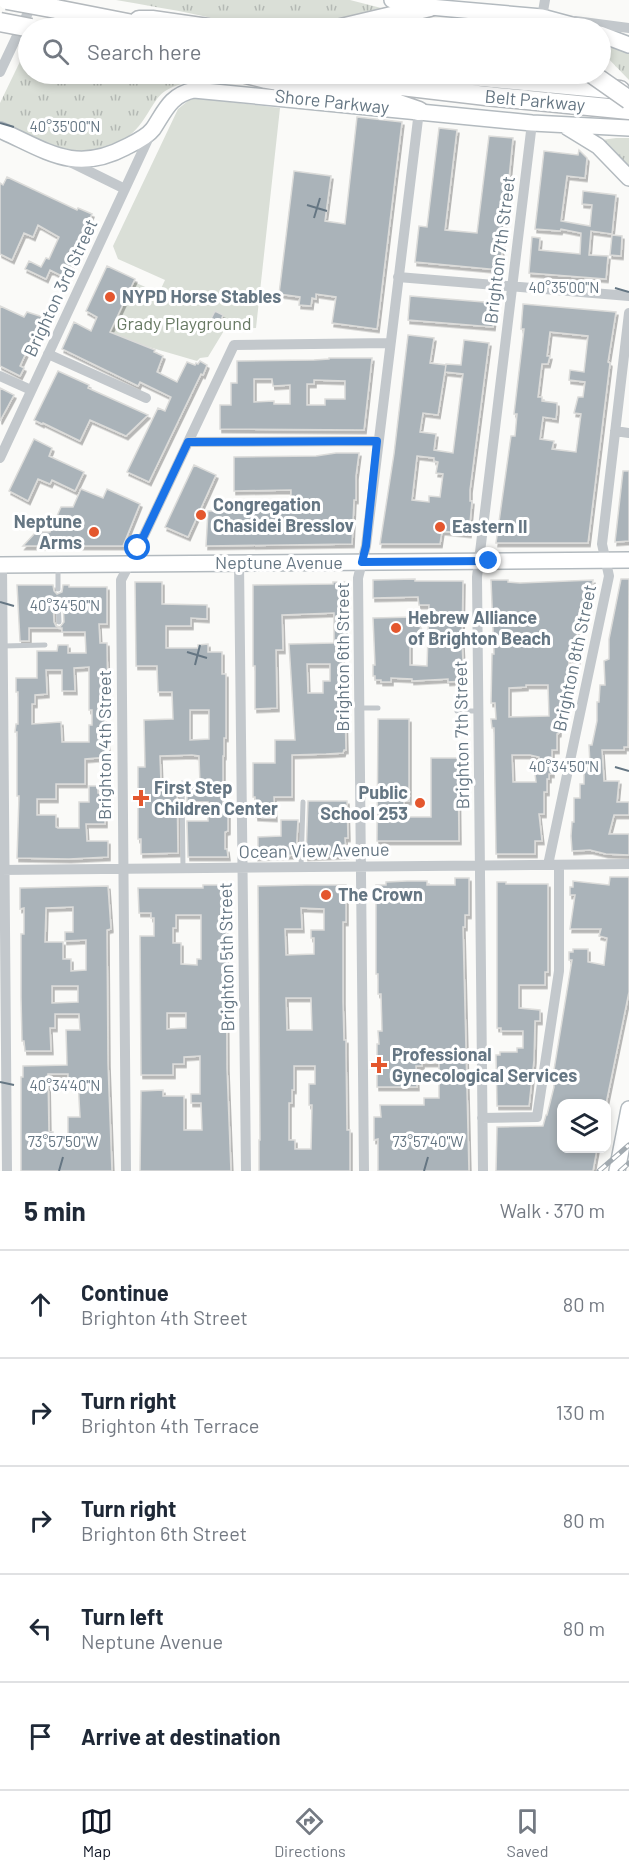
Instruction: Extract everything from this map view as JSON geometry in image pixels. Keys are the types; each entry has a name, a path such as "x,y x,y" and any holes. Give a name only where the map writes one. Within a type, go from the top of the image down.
{"highway":[{"path":"7,0 104,18"},
{"path":"377,18 430,3"},
{"path":"0,22 18,25"},
{"path":"296,84 384,99 419,111"},
{"name":"Belt Parkway","path":"382,84 629,110"},
{"name":"Belt Parkway","path":"555,84 629,91"},
{"path":"606,84 629,100"}],"main road":[{"path":"392,0 546,18"},
{"path":"611,38 629,45"},
{"name":"Shore Parkway","path":"0,130 61,158 96,159 129,146 151,131 172,99 184,92 194,90 532,123 629,128"},
{"path":"564,125 598,146 629,178"},
{"name":"Neptune Avenue","path":"1,565 629,560"},
{"path":"616,1171 629,1109"}],"street":[{"path":"26,18 34,0"},
{"path":"545,0 542,17 550,18"},
{"path":"611,26 629,28"},
{"path":"0,72 18,34"},
{"name":"Brighton 6th Street","path":"364,1171 358,578 366,546 419,111"},
{"name":"Brighton 7th Street","path":"483,1171 477,577 532,123"},
{"name":"Brighton 3rd Street","path":"0,458 151,131"},
{"name":"Shore Parkway","path":"61,158 125,189"},
{"path":"398,277 629,296"},
{"name":"Brighton 8th Street","path":"482,1118 537,1117 559,971 553,865 609,576 602,544 629,314"},
{"name":"Brighton 4th Street","path":"126,1171 121,580 234,345 390,343"},
{"path":"48,354 146,398"},
{"path":"0,376 32,390"},
{"path":"615,431 629,433"},
{"path":"188,442 377,441"},
{"name":"Brighton 5th Street","path":"239,563 246,1171"},
{"path":"1,565 2,870 7,1171"},
{"name":"Ocean View Avenue","path":"2,870 629,864"}],"lane":[{"path":"58,564 58,589"},
{"path":"58,602 59,622"},
{"path":"2,646 45,645"},
{"path":"360,708 378,708"},
{"path":"457,711 479,711"},
{"path":"182,783 183,869"},
{"path":"302,867 303,802"}],"green space":[{"path":"116,0 350,0 389,10 355,18 210,18"},
{"path":"611,47 629,53 629,80 611,61"},
{"path":"18,66 18,84 182,84 164,92 142,122 125,139 94,153 71,153 52,149 0,124 0,103"},
{"name":"Grady Playground","path":"197,98 280,108 256,328 225,329 208,357 197,361 135,343 109,331 111,323 114,324 134,282 159,293 165,280 118,259 113,246 178,109 189,100"},
{"path":"629,138 629,169 602,140"}],"building":[{"path":"357,117 402,122 377,329 332,323 336,297 316,294 316,299 312,298 311,306 299,305 300,297 279,294 294,171 331,176 325,221 345,224"},
{"path":"439,128 457,130 445,230 477,233 489,136 513,138 500,270 415,262 419,226 427,227"},
{"path":"579,150 587,158 585,178 567,176 561,221 590,226 592,205 582,204 583,191 616,195 612,234 591,231 589,255 608,256 606,279 529,273 532,237 540,238 539,250 580,254 581,233 561,229 560,231 535,229 544,151 578,155"},
{"path":"7,177 77,210 78,208 92,214 87,224 90,225 66,278 50,270 46,279 25,269 29,261 41,267 46,258 49,259 59,237 38,225 33,237 24,233 12,260 0,254 0,183 3,185"},
{"path":"612,235 622,236 621,256 610,255"},
{"path":"107,266 135,279 110,332 155,350 154,352 163,356 157,372 177,382 187,362 195,365 200,361 207,365 149,482 127,472 158,408 165,411 171,397 140,382 138,386 62,349 74,322 91,331 97,317 86,311"},
{"path":"410,296 496,303 493,327 408,320"},
{"path":"523,304 616,312 608,362 610,363 588,543 496,543 511,436 515,436 517,414 514,414 524,329 521,329","holes":["550,332 588,336 584,372 570,370 569,380 585,382 583,397 578,397 574,413 581,414 576,452 552,449 554,441 540,439 543,417 556,419 557,403 542,401 542,397 538,397 542,364 548,364 550,356 547,356"]},
{"path":"0,306 24,317 27,312 43,317 20,366 24,368 20,376 0,366"},
{"path":"215,311 223,315 220,323 211,319"},
{"path":"408,335 434,338 430,363 446,365 461,365 464,340 489,343 470,490 470,501 472,501 469,534 442,531 440,544 380,544 394,454","holes":["445,369 445,372 463,374 453,453 434,450 436,434 420,432 423,413 438,415","417,456 434,458 434,461 438,462 436,473 443,474 440,497 429,496 429,502 412,500"]},
{"path":"372,358 364,430 220,429 220,405 231,405 231,383 237,383 237,361","holes":["254,379 272,379 273,386 290,385 290,404 274,404 274,401 254,402","314,380 345,381 345,399 325,399 325,405 307,405 307,384 314,384"]},
{"path":"58,371 89,385 88,388 148,415 126,436 90,420 80,441 42,424 34,420"},
{"path":"0,388 14,395 0,421"},
{"path":"34,439 52,448 49,456 84,472 75,491 52,480 50,484 38,479 28,501 9,491"},
{"path":"359,453 352,544 206,546 208,511 291,511 291,490 234,491 234,457 316,456"},
{"path":"194,465 216,475 188,537 165,527"},
{"path":"623,471 629,471 629,541 615,542"},
{"path":"81,489 103,498 107,489 140,504 123,546 23,546 36,532 50,532 61,507 73,507"},
{"path":"415,579 415,581 463,581 464,681 448,682 448,679 412,681 412,679 391,678 391,682 381,682 381,680 375,680 373,676 373,665 375,665 373,618 413,617 421,628 410,642 410,665 427,666 429,605 419,605 418,597 373,598 373,580"},
{"path":"621,579 629,579 628,747 624,747 624,750 602,750 604,781 619,781 617,802 629,802 629,815 614,815 609,834 629,834 629,855 606,854 590,850 572,851 574,798 580,798 580,784 584,784 584,765 590,765 589,745 592,745 597,721 600,685 605,685 604,661 609,659 609,639"},
{"path":"491,580 520,583 593,580 585,619 580,619 580,629 577,629 578,660 569,660 568,701 565,701 565,708 561,708 561,728 557,734 557,750 552,750 552,774 549,774 549,779 547,779 547,792 544,792 544,814 539,814 542,841 535,841 535,854 496,854 494,728 492,728 491,719 496,719 495,703 491,703 492,654 494,654","holes":["526,685 548,685 549,716 509,717 509,688 526,687","512,755 539,757 539,774 535,774 536,782 513,782"]},
{"path":"135,582 162,582 162,604 207,605 207,619 191,618 191,626 166,626 166,648 198,648 198,645 208,644 208,652 222,652 222,674 226,674 223,805 228,805 225,849 227,849 228,857 188,857 187,821 208,821 208,802 187,802 187,786 200,785 199,756 192,755 160,756 161,783 177,783 178,853 141,854 141,839 138,839 138,767 145,767 144,720 173,719 172,692 158,692 157,666 136,666","holes":["190,710 209,710 209,739 190,740"]},
{"path":"333,582 345,582 345,650 342,650 347,707 345,707 346,750 343,753 292,755 292,797 274,797 275,818 256,817 255,797 253,797 253,763 275,763 275,740 295,740 289,644 334,643 334,613 282,615 283,650 276,650 277,708 255,709 253,585 333,584","holes":["307,664 330,664 330,681 323,681 323,693 308,693"]},
{"path":"17,585 53,585 57,594 62,592 63,585 107,587 107,624 99,624 100,643 107,643 108,714 104,714 109,757 85,759 85,784 56,784 56,799 37,799 37,815 56,815 56,827 58,828 79,828 79,802 89,802 89,786 98,786 98,793 108,793 108,802 105,802 105,824 86,824 87,841 108,841 108,857 17,858 19,796 17,796 17,732 15,732 16,724 18,724 16,678 37,678 37,651 57,651 58,645 68,645 68,653 86,653 85,632 62,632 62,628 29,628 29,641 20,641","holes":["57,597 63,602 64,622 60,627 54,622 53,602","89,667 89,710 92,710 89,742 62,742 61,722 32,724 32,704 35,704 35,695 47,694 46,670 62,670 62,691 75,691 74,668"]},
{"path":"378,719 409,719 409,801 404,801 404,817 431,817 431,758 458,758 459,841 377,841"},
{"path":"308,801 347,801 346,855 306,857"},
{"path":"281,820 298,820 296,855 256,857 258,837 281,836"},
{"path":"610,877 629,877 629,992 607,1099 557,1099 557,1153 596,1153 593,1171 496,1171 497,1127 543,1126 547,1115 554,1087 553,1076 572,960 569,960 569,952 573,952 573,949 588,949 588,962 604,965 607,938 599,936 601,929 570,929 575,895 570,895 570,887 573,887 573,881 609,885"},
{"path":"455,878 469,878 469,915 465,915 465,927 463,927 469,1171 378,1171 378,1139 374,1140 374,1117 381,1117 380,1105 424,1105 424,1098 439,1098 439,1063 422,1063 422,1066 416,1066 417,1087 377,1087 378,1031 382,1031 381,994 378,994 378,974 376,974 376,885 386,885 386,882 427,881 427,885 455,885"},
{"path":"497,882 548,884 548,972 545,972 545,985 519,985 519,1008 540,1010 540,1021 535,1021 529,1106 497,1106 496,1055 500,1055 500,1052 517,1052 517,1048 523,1048 523,1031 501,1031 501,1028 497,1028"},
{"path":"203,885 226,885 227,1068 231,1171 140,1171 141,1091 163,1090 163,1096 184,1096 184,1130 202,1130 201,1103 191,1103 191,1094 200,1094 200,1056 184,1057 184,1064 173,1064 173,1075 141,1075 140,936 154,936 154,918 151,918 151,913 139,913 138,888 203,888","holes":["176,915 201,915 201,959 197,959 197,965 181,964 181,943 173,943","167,1013 186,1013 186,1028 167,1029"]},
{"path":"346,885 346,922 343,922 343,1001 350,1171 259,1171 258,886","holes":["301,908 324,909 324,930 311,930 311,938 314,938 314,954 286,955 285,929 302,929","286,998 311,998 312,1030 287,1030","294,1066 315,1066 315,1084 309,1084 309,1105 312,1105 311,1149 295,1149 295,1140 289,1140 289,1103 292,1103 292,1090 294,1090"]},
{"path":"108,886 111,929 107,930 108,1063 112,1171 21,1171 23,1066 67,1065 66,1030 80,1030 79,1014 55,1014 55,1028 50,1028 51,1051 25,1051 24,1041 22,1041 21,997 21,934 24,934 24,908 20,909 20,888","holes":["73,907 73,932 65,932 65,941 86,940 86,970 71,971 71,959 63,959 63,942 45,942 46,908","52,986 78,986 78,1002 52,1003","48,1074 68,1074 68,1081 78,1080 80,1117 68,1117 68,1142 53,1142 53,1132 49,1132"]}],"railway":[{"path":"599,1171 629,1145"},
{"path":"620,1171 629,1163"}],"place":[{"name":"NYPD Horse Stables","path":"110,297"},
{"name":"Congregation Chasidei Bresslov","path":"201,515"},
{"name":"Eastern II","path":"440,527"},
{"name":"Neptune Arms","path":"94,532"},
{"name":"Hebrew Alliance of Brighton Beach","path":"396,628"},
{"name":"First Step Children Center","path":"141,798"},
{"name":"Public School 253","path":"420,803"},
{"name":"The Crown","path":"326,895"},
{"name":"Professional Gynecological Services","path":"379,1065"}],"route":[{"path":"138,548 188,442 377,441 366,546 362,562 489,561"}]}
